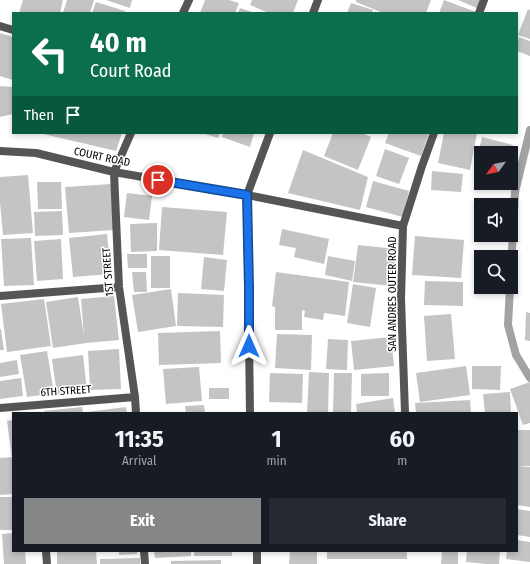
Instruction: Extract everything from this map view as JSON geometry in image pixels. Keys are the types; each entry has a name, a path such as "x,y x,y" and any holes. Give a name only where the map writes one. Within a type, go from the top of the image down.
{"street":[{"path":"184,12 189,0"},
{"path":"313,12 318,0"},
{"path":"479,12 484,0"},
{"path":"0,26 12,30"},
{"name":"1ST STREET","path":"131,134 114,172 119,287 136,412"},
{"path":"250,412 247,195 270,134"},
{"name":"SAN ANDRES OUTER ROAD","path":"405,412 401,299 403,226 434,134"},
{"name":"COURT ROAD","path":"0,151 36,153 114,172 247,195 403,226"},
{"path":"0,296 119,287"},
{"name":"6TH STREET","path":"0,408 36,409 135,397"},
{"path":"46,552 47,564"},
{"path":"144,552 145,564"},
{"path":"257,552 257,564"}],"building":[{"path":"23,0 63,0 60,12 19,12"},
{"path":"67,0 94,0 90,12 63,12"},
{"path":"106,0 132,0 130,8"},
{"path":"205,0 229,0 239,3 235,12 200,12"},
{"path":"252,0 298,0 293,12 267,12 250,5"},
{"path":"356,0 431,0 426,12 381,12 356,2"},
{"path":"444,0 476,12 439,12"},
{"path":"458,0 483,0 479,9"},
{"path":"96,2 125,11 124,12 92,12"},
{"path":"351,3 373,10 372,12 347,12"},
{"path":"240,8 252,12 238,12"},
{"path":"528,9 530,10 530,39 518,35"},
{"path":"0,33 12,37 12,80 0,76"},
{"path":"519,37 530,41 530,56 518,51"},
{"path":"0,86 12,87 12,114 0,117"},
{"path":"43,134 122,134 116,151"},
{"path":"205,134 220,134 218,138"},
{"path":"223,134 254,134 250,147 222,137"},
{"path":"333,134 364,134 371,137 358,170 324,156"},
{"path":"389,134 429,134 421,156 385,143"},
{"path":"444,134 477,134 470,170 438,163"},
{"path":"482,137 513,145 513,146 480,146"},
{"path":"385,149 409,158 399,184 376,176"},
{"path":"303,150 368,177 360,210 288,193"},
{"path":"432,171 463,174 461,192 431,190"},
{"path":"28,175 33,233 3,235 0,203 0,177"},
{"path":"373,181 409,191 403,217 366,207"},
{"path":"37,182 61,182 62,209 38,209"},
{"path":"111,184 114,230 69,233 65,187"},
{"path":"127,193 152,196 149,220 124,217"},
{"path":"162,207 227,212 223,255 159,250"},
{"path":"62,211 63,235 35,236 34,212"},
{"path":"157,223 157,251 131,252 130,224"},
{"path":"282,229 329,239 324,264 294,257 296,248 279,245"},
{"path":"107,234 111,274 73,277 69,238"},
{"path":"415,236 464,240 461,278 412,275"},
{"path":"31,238 34,285 4,286 1,239"},
{"path":"61,239 63,279 37,281 34,241"},
{"path":"358,245 396,249 392,286 353,282"},
{"path":"127,254 147,254 147,268 128,268"},
{"path":"151,256 170,256 170,288 151,288"},
{"path":"328,256 355,261 352,281 325,275"},
{"path":"204,257 227,260 224,291 201,289"},
{"path":"132,272 146,272 147,292 134,292"},
{"path":"276,272 349,282 345,316 324,313 323,320 304,317 305,311 302,310 302,330 275,330 275,307 272,306"},
{"path":"425,281 463,282 463,306 424,305"},
{"path":"353,284 376,288 370,327 347,323"},
{"path":"171,289 176,326 138,332 132,295"},
{"path":"178,293 224,295 223,327 177,326"},
{"path":"114,296 119,340 53,348 46,302 78,297 84,336 81,299"},
{"path":"44,299 51,346 7,352 1,304"},
{"path":"526,312 530,313 530,341 525,340"},
{"path":"451,314 455,359 427,361 424,316"},
{"path":"1,329 4,350 0,350"},
{"path":"220,331 221,363 159,365 158,333"},
{"path":"277,334 312,335 311,370 275,368"},
{"path":"391,337 394,366 354,370 351,341"},
{"path":"328,339 348,340 347,370 326,369"},
{"path":"119,349 121,389 90,390 88,351"},
{"path":"47,351 54,393 27,397 20,355"},
{"path":"83,355 87,391 57,395 52,359"},
{"path":"17,360 19,374 0,377 0,363"},
{"path":"466,366 470,395 420,402 416,373"},
{"path":"472,366 501,366 500,390 472,389"},
{"path":"199,367 202,401 166,404 163,369"},
{"path":"309,372 329,373 328,412 307,412"},
{"path":"270,373 303,374 302,403 269,402"},
{"path":"334,373 352,373 351,412 333,412"},
{"path":"389,373 389,396 361,396 361,374"},
{"path":"21,378 23,396 0,399 0,381"},
{"path":"530,382 530,423 523,425 510,389"},
{"path":"209,388 229,388 229,399 209,399"},
{"path":"510,392 511,412 485,412 483,394"},
{"path":"393,398 395,412 357,412 356,404"},
{"path":"470,400 471,412 416,412 415,403"},
{"path":"204,405 205,412 186,412 185,406"},
{"path":"82,407 83,412 44,412"},
{"path":"126,407 127,412 87,412"},
{"path":"12,420 12,457 7,421"},
{"path":"518,430 530,430 530,466 518,466"},
{"path":"12,457 12,494 0,495 0,458"},
{"path":"518,466 530,467 530,507 518,505"},
{"path":"0,497 12,497 12,530 0,530"},
{"path":"518,509 530,511 530,537 518,535"},
{"path":"12,533 12,552 25,552 26,564 4,564 2,534"},
{"path":"518,540 530,542 530,562 506,559 507,552 518,552"},
{"path":"57,552 96,552 97,564 57,564"},
{"path":"119,552 137,552 137,554 119,555"},
{"path":"154,552 191,552 191,556 155,558"},
{"path":"194,552 232,552 232,556 194,556"},
{"path":"290,552 317,552 317,564 289,564"},
{"path":"327,552 407,552 407,559 327,559"},
{"path":"442,552 458,552 458,564 441,564"},
{"path":"467,552 500,552 499,564 466,562"},
{"path":"140,558 140,564 100,564 100,559"},
{"path":"221,560 221,564 171,564 171,561"}],"waterway":[{"path":"512,250 515,192 530,130"},
{"path":"510,294 508,325 516,355 530,378"}],"route":[{"path":"158,180 247,195 249,346"}]}
